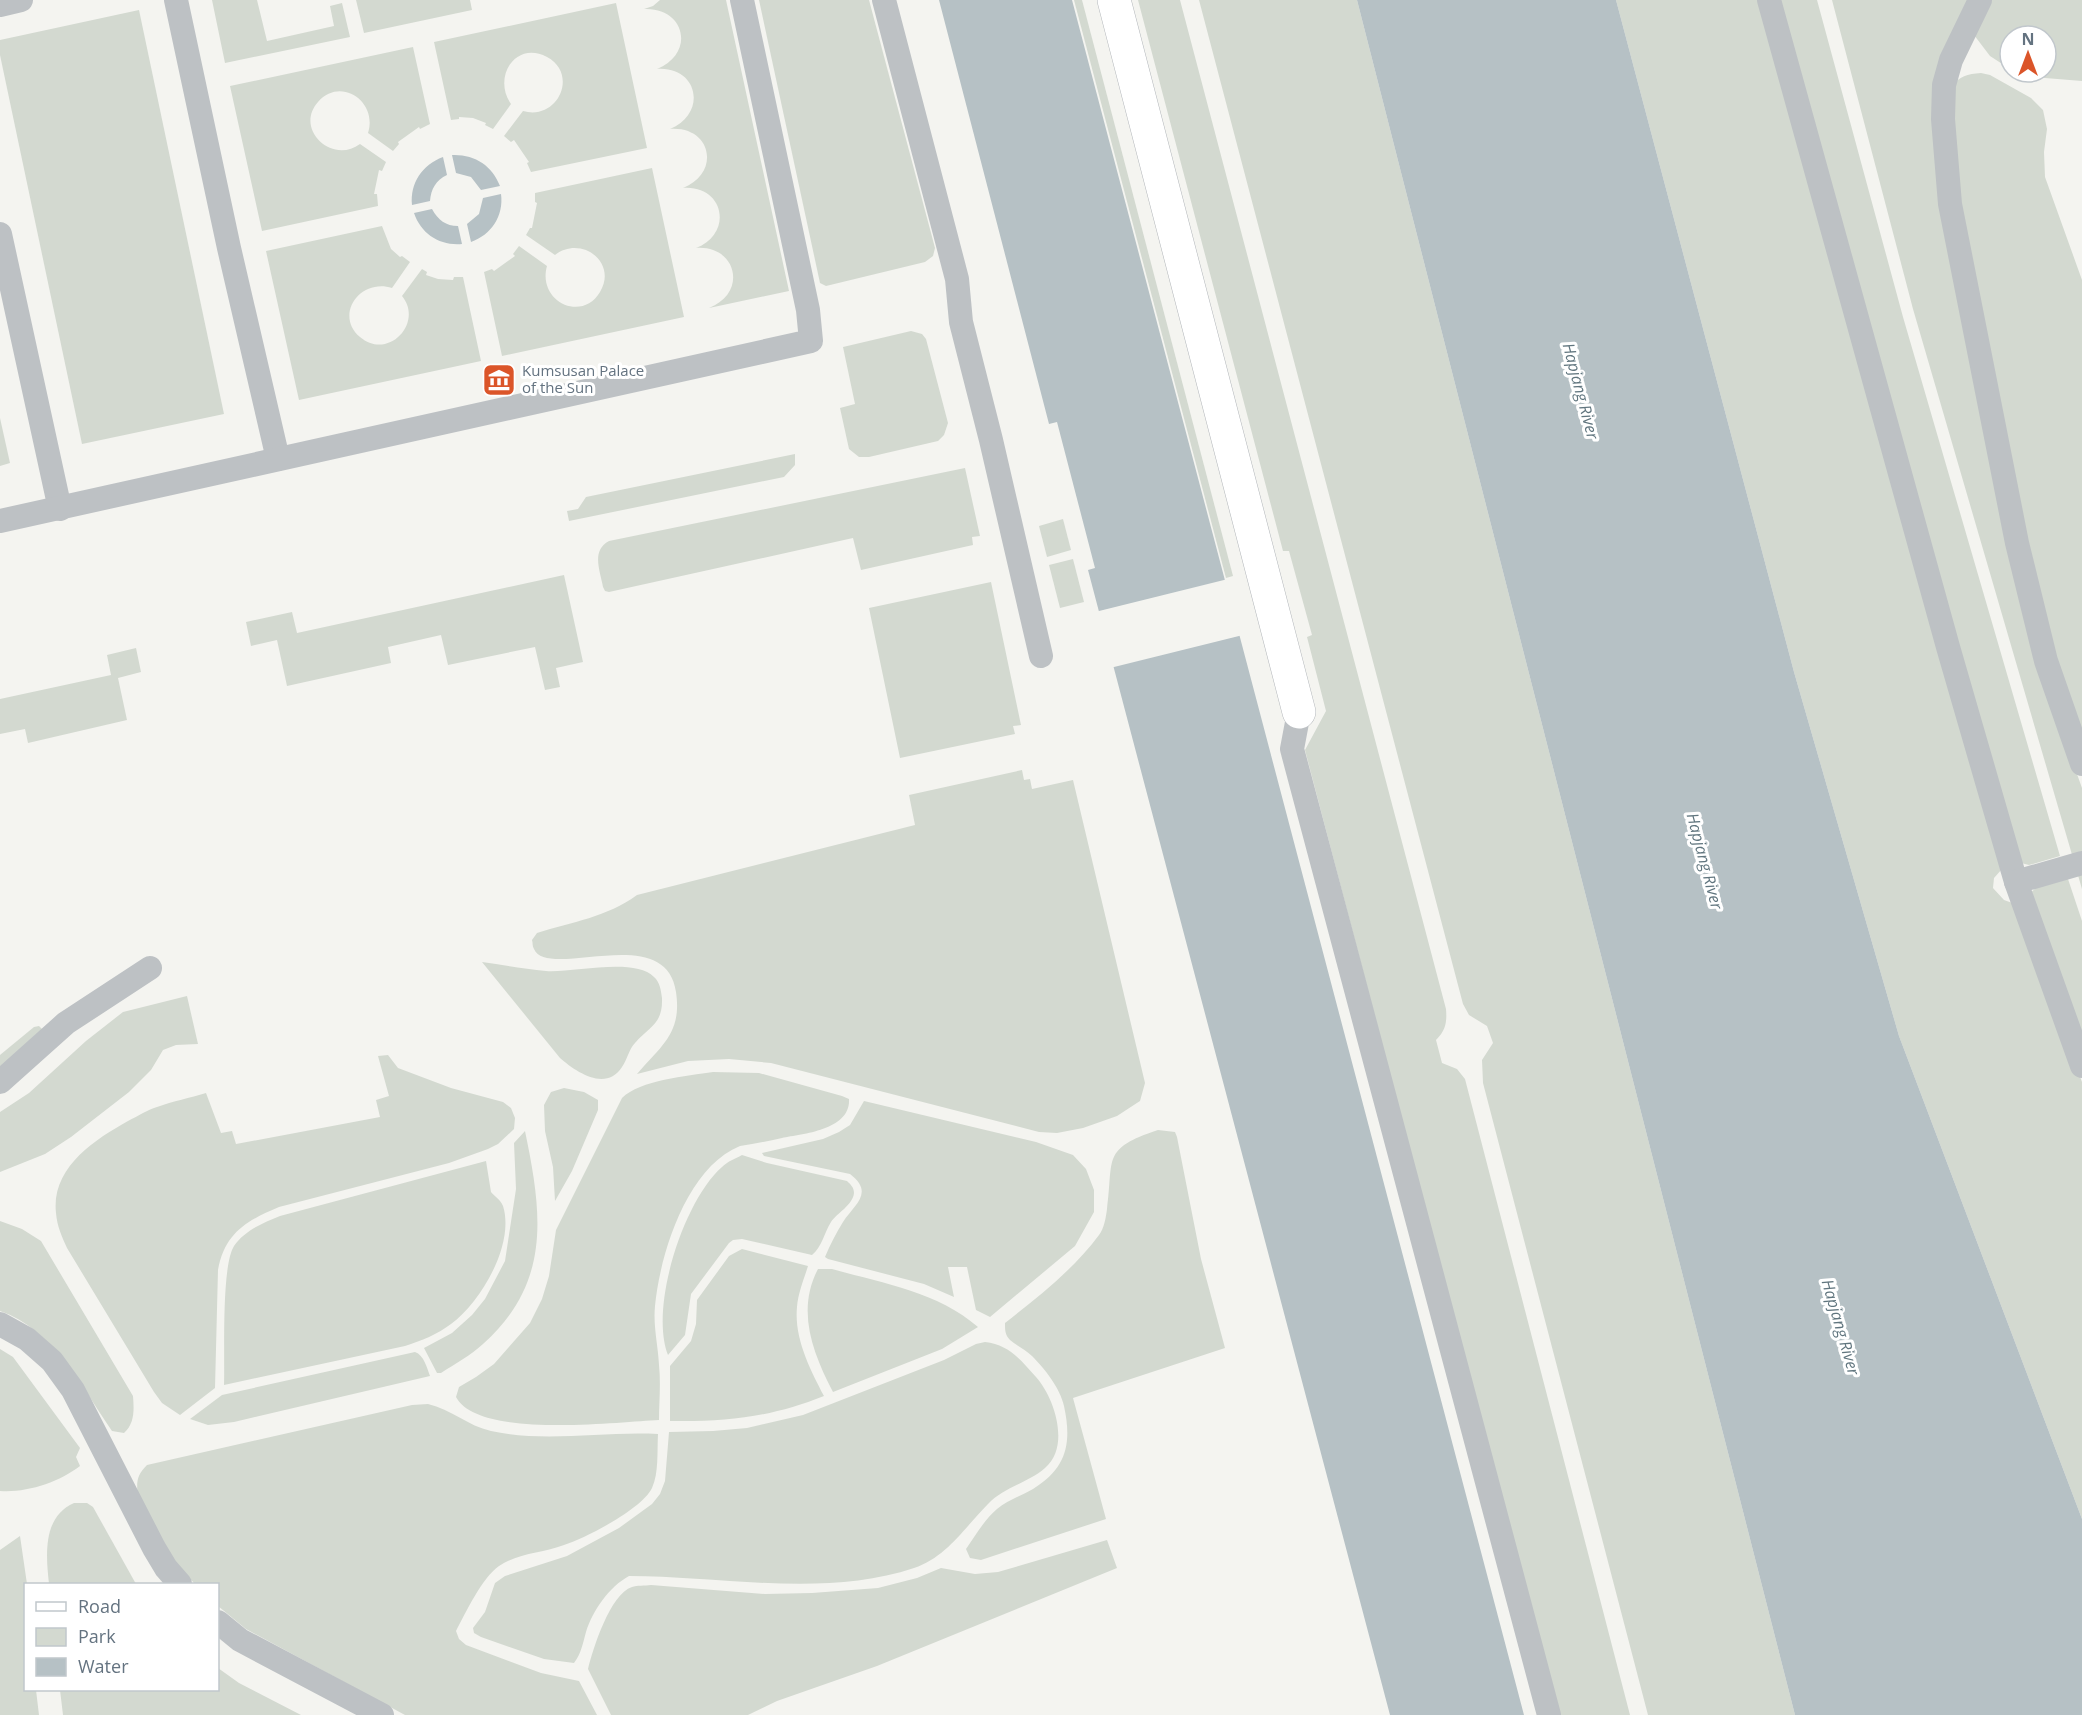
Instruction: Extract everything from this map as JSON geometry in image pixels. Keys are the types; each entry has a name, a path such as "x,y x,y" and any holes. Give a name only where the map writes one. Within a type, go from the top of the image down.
{"street":[{"path":"0,4 21,0"},
{"path":"176,0 229,248 278,459"},
{"path":"0,521 811,341 808,310 742,0"},
{"path":"884,0 957,279 961,322 1041,656"},
{"path":"1114,0 1299,712 1292,749 1549,1715"},
{"path":"1769,0 1941,624 2025,879 2082,1066"},
{"path":"1980,0 1951,60 1944,85 1943,119 1950,204 2017,543 2046,660 2082,764"},
{"path":"0,234 60,509"},
{"path":"2025,879 2082,863"},
{"path":"0,1082 66,1023 150,968"},
{"path":"0,1324 27,1339 52,1361 73,1390 154,1548 166,1568 179,1583"},
{"path":"219,1623 240,1640 382,1715"}],"green space":[{"path":"212,0 257,0 267,41 334,26 330,6 342,3 350,37 225,63"},
{"path":"356,0 470,0 472,10 364,33"},
{"path":"660,0 726,0 789,291 709,308 721,301 729,292 733,282 732,271 721,254 710,249 696,248 708,241 716,232 719,211 708,194 697,189 683,188 695,181 703,172 707,162 706,152 703,142 695,135 684,130 670,129 682,122 690,112 693,92 689,82 682,75 671,70 657,69 669,62 677,53 681,42 676,23 669,15 658,10 644,9"},
{"path":"759,0 869,0 935,248 933,256 925,262 826,286 820,283"},
{"path":"1074,0 1082,0 1233,576 1226,578"},
{"path":"1138,0 1180,0 1446,1009 1445,1026 1436,1040 1442,1063 1457,1069 1465,1079 1630,1715 1558,1715 1305,750 1326,711 1307,637 1312,635 1289,551 1283,551"},
{"path":"1199,0 1357,0 1795,1715 1648,1715 1483,1083 1482,1060 1493,1043 1487,1026 1469,1015 1463,1004"},
{"path":"1616,0 1762,0 2002,869 1994,878 1993,888 2004,900 2018,905 2082,1082 2082,1519 1899,1036 1794,672"},
{"path":"1775,0 1817,0 1903,317 2060,856 2029,865 2021,863"},
{"path":"1832,0 1970,0 1936,81 2030,643 2082,788 2082,889 1913,309"},
{"path":"1987,0 2082,0 2082,81 2058,79 2058,24 1998,24 1998,61 1990,56 1974,35"},
{"path":"616,3 647,148 531,172 527,163 529,162 514,140 511,142 504,136 523,111 535,112 546,109 560,94 563,84 562,74 557,65 547,57 536,53 526,53 517,57 510,64 504,83 511,104 493,129 485,125 486,123 473,118 459,117 459,119 451,120 434,42"},
{"path":"139,10 224,414 82,444 0,55 0,40"},
{"path":"413,47 430,124 420,129 419,127 398,142 399,144 393,151 368,133 370,122 368,111 363,103 347,92 327,95 318,102 312,112 310,123 313,133 328,147 338,150 349,149 360,144 386,162 382,171 379,170 374,194 377,194 378,206 262,231 230,86"},
{"path":"1990,75 1998,79 1998,84 2006,84 2031,98 2043,110 2047,129 2044,152 2045,177 2082,280 2082,735 2054,657 2025,543 1960,204 1951,87 1964,76"},
{"path":"652,168 684,317 502,356 484,272 492,269 494,271 515,256 513,254 519,246 547,266 546,278 549,289 563,304 573,307 583,306 592,301 600,292 604,281 601,262 594,255 576,248 555,255 526,235 532,228 537,203 535,193"},
{"path":"382,226 391,249 410,262 392,288 380,286 370,288 354,300 350,309 353,328 360,337 371,343 381,345 391,342 400,336 406,327 409,317 408,306 402,296 422,269 427,272 426,275 438,279 453,280 454,277 463,277 481,361 299,400 266,251"},
{"path":"911,331 922,334 926,339 948,423 944,435 938,441 869,457 859,457 849,449 840,408 855,404 843,347"},
{"path":"0,418 10,463 0,466"},
{"path":"795,454 795,465 784,477 569,521 567,511 578,509 586,497"},
{"path":"965,468 980,536 972,537 973,545 861,570 853,538 609,592 603,587 598,555 603,545 609,541"},
{"path":"1063,519 1071,550 1047,557 1039,526"},
{"path":"1073,559 1084,602 1060,608 1049,565"},
{"path":"564,575 583,662 556,668 560,687 545,690 535,647 448,665 441,635 388,647 391,663 287,686 277,640 251,646 246,622 292,612 297,633"},
{"path":"991,582 1021,725 1013,726 1015,734 900,758 869,608"},
{"path":"136,648 141,672 118,678 127,720 28,743 25,729 0,734 0,699 111,675 107,655"},
{"path":"1022,770 1024,780 1030,779 1032,789 1073,780 1145,1083 1140,1101 1117,1116 1083,1128 1057,1133 1039,1132 771,1063 729,1059 688,1061 637,1074 662,1046 673,1028 677,1006 676,992 668,971 652,959 630,955 561,959 544,957 533,948 532,940 537,933 601,914 637,895 915,825 909,795"},
{"path":"2068,879 2082,921 2082,1049 2029,894 2036,888"},
{"path":"482,962 546,971 618,967 645,971 659,984 662,1007 658,1019 633,1045 624,1064 615,1074 600,1079 591,1077 582,1074 560,1058"},
{"path":"187,996 198,1044 176,1045 163,1050 151,1070 129,1092 71,1137 45,1154 0,1172 0,1112 29,1093 86,1041 123,1012"},
{"path":"39,1026 42,1029 0,1067 0,1055 34,1027"},
{"path":"388,1055 398,1068 451,1088 503,1102 511,1108 515,1118 514,1129 498,1144 449,1163 279,1207 247,1223 232,1237 221,1257 218,1270 215,1388 180,1415 162,1403 154,1392 67,1248 56,1213 56,1197 60,1182 77,1157 102,1137 128,1121 153,1108 206,1093 221,1133 232,1131 236,1144 380,1117 376,1100 389,1096 378,1056"},
{"path":"713,1072 759,1073 842,1096 849,1099 848,1109 842,1118 824,1129 740,1146 721,1157 691,1192 670,1238 658,1285 655,1328 660,1372 659,1420 550,1425 491,1419 469,1410 456,1397 459,1387 494,1364 530,1323 542,1299 549,1276 556,1230 622,1098 652,1083"},
{"path":"564,1088 584,1092 598,1100 598,1110 572,1171 555,1201 553,1167 545,1131 544,1105 551,1092"},
{"path":"864,1101 1036,1142 1073,1155 1086,1169 1094,1190 1094,1212 1075,1246 990,1317 976,1310 967,1267 948,1267 954,1297 924,1284 825,1257 840,1226 860,1199 861,1187 850,1174 764,1156 762,1153 823,1139 839,1132 850,1125"},
{"path":"1158,1130 1175,1132 1177,1137 1201,1259 1225,1348 1073,1398 1106,1519 981,1560 970,1558 966,1549 988,1518 1001,1506 1044,1481 1060,1463 1067,1443 1064,1406 1059,1392 1037,1361 1008,1338 1005,1323 1055,1282 1101,1232 1107,1209 1114,1158 1127,1143"},
{"path":"525,1131 535,1190 537,1218 536,1245 531,1271 521,1296 505,1320 483,1344 441,1373 437,1373 424,1348 452,1333 472,1315 485,1299 505,1261 516,1189 514,1143"},
{"path":"742,1155 847,1181 852,1186 853,1197 831,1222 821,1244 812,1255 742,1239 729,1243 691,1294 685,1335 668,1355 663,1334 663,1310 667,1283 683,1228 708,1183 724,1165"},
{"path":"486,1161 491,1192 503,1206 504,1237 500,1254 484,1287 451,1324 429,1337 405,1346 224,1385 225,1292 230,1257 238,1240 261,1224 280,1216"},
{"path":"0,1221 22,1229 41,1241 133,1396 132,1420 124,1433 112,1431 65,1361 51,1345 36,1331 0,1311"},
{"path":"742,1249 808,1266 798,1302 798,1330 809,1364 824,1396 786,1409 748,1417 670,1421 670,1366 691,1341 696,1324 697,1300 729,1256"},
{"path":"818,1269 832,1269 909,1290 945,1305 978,1327 942,1349 833,1392 814,1347 808,1316 808,1300"},
{"path":"985,1342 1001,1346 1014,1354 1043,1386 1054,1409 1057,1422 1057,1447 1053,1459 1045,1468 994,1498 946,1549 926,1563 880,1577 809,1584 629,1576 608,1593 597,1608 574,1663 544,1659 474,1633 473,1628 485,1612 495,1583 505,1576 567,1556 619,1528 652,1504 660,1494 665,1481 669,1432 747,1428 803,1415"},
{"path":"0,1349 13,1357 80,1448 76,1457 80,1466 53,1481 32,1488 0,1491"},
{"path":"415,1352 423,1359 430,1376 234,1422 208,1425 190,1419 222,1395"},
{"path":"412,1405 436,1406 483,1429 512,1434 554,1436 658,1434 656,1476 652,1488 637,1505 586,1536 556,1548 514,1558 499,1566 481,1587 456,1631 459,1639 466,1645 541,1673 579,1681 597,1715 405,1715 246,1629 219,1607 219,1583 194,1583 173,1561 138,1496 138,1479 147,1465"},
{"path":"74,1503 87,1503 93,1507 135,1583 49,1583 48,1538 51,1527 64,1509"},
{"path":"20,1536 27,1583 24,1583 24,1691 36,1691 39,1715 0,1715 0,1550"},
{"path":"1107,1540 1117,1568 877,1666 777,1701 748,1715 611,1715 588,1669 598,1636 610,1611 624,1592 634,1586 651,1585 765,1594 878,1588 917,1578 941,1568 975,1574 998,1572"},
{"path":"219,1669 239,1683 301,1715 63,1715 60,1691 219,1691"}],"water":[{"path":"939,0 1072,0 1524,1715 1390,1715 1088,570 1095,568 1057,422 1049,424"},
{"name":"Hapjang River","path":"1357,0 1616,0 1794,672 1899,1036 2082,1519 2082,1715 1795,1715"},
{"path":"452,155 468,156 481,162 492,172 500,186 481,190 471,177 456,173"},
{"path":"443,157 447,175 435,185 430,201 412,205 415,182 423,170"},
{"path":"501,194 500,210 495,224 485,235 471,242 467,224 479,214 483,198"},
{"path":"432,209 443,222 458,226 462,244 439,241 426,233 414,213"}],"pier":[{"path":"1228,579 1243,635 1110,668 1095,612"}],"place":[{"name":"Kumsusan Palace of the Sun","path":"499,380"}]}
